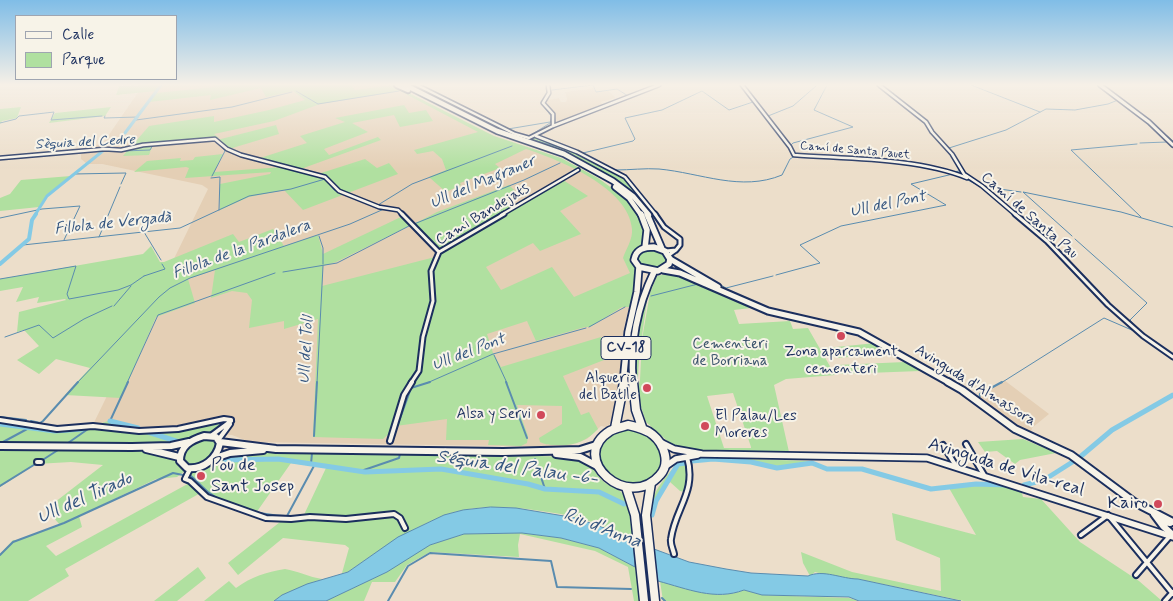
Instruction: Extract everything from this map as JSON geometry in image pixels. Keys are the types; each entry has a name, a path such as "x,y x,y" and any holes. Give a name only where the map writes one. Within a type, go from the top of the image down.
{"main road":[{"name":"CV-18","path":"453,113 494,134 561,156 610,183 628,197 643,219 648,240 645,248 637,251 634,257 634,262 639,267 639,283 629,324 625,352 623,398 614,428 604,435 596,445"},
{"path":"461,113 497,131 564,154 613,181 633,196 646,211 666,254 669,265 662,270 654,272 639,267"},
{"path":"645,248 666,254"},
{"name":"Avinguda d'Almassora","path":"666,254 715,286 744,302"},
{"name":"Avinguda d'Almassora","path":"662,270 680,273 744,302 781,314 844,327 863,335 962,390 1015,429 1071,455 1134,502 1173,522"},
{"name":"CV-18","path":"642,427 634,406 632,368 640,307 646,285 654,272"},
{"path":"214,458 230,453 276,449 503,452 580,450 596,445 594,455 597,466 600,472 611,482 626,487 639,487 651,483 664,467 666,456 662,443 654,434 642,427 628,425 614,428"},
{"path":"0,446 172,446 208,436 219,441 276,449"},
{"path":"132,447 165,452 179,457 182,465 190,469 203,466 214,458 220,450 219,441"},
{"path":"179,457 189,442"},
{"path":"503,452 575,456 586,458 597,466"},
{"path":"651,483 646,515 655,601"},
{"path":"626,487 635,515 644,601"},
{"name":"Avinguda d'Almassora","path":"1151,512 1163,526"},
{"name":"Avinguda de Vila-real","path":"1163,526 1165,522 1173,522"},
{"path":"1163,526 1172,536"}],"street":[{"path":"473,113 526,138 536,136 553,126 586,113"},
{"path":"552,113 553,126"},
{"name":"Camí de Santa Pauet","path":"763,113 794,155 903,163 955,173 970,179"},
{"name":"Camí de Santa Pau","path":"915,113 926,122 932,132 952,154 964,174 982,186 1046,241 1108,305 1143,336 1173,357"},
{"path":"1137,113 1173,145"},
{"path":"536,136 577,152 627,178 664,227 680,239 680,245 676,250 666,254"},
{"path":"0,158 105,149 120,150 143,145 215,139 227,149 241,155 325,177 339,191 379,207 398,210 439,252"},
{"name":"Camí Bandejats","path":"390,441 401,403 419,371 423,337 433,301 431,271 439,252 578,170"},
{"path":"0,420 57,429 92,426 139,431 178,429 224,419 231,420"},
{"path":"208,436 216,433 231,420"},
{"path":"219,441 231,420"},
{"name":"Avinguda de Vila-real","path":"662,443 674,449 702,454 914,456 956,466 1108,515 1120,522 1172,536"},
{"path":"966,444 984,475"},
{"path":"944,445 956,466"},
{"name":"Avinguda de Vila-real","path":"664,467 676,459 702,454"},
{"path":"674,554 670,541 687,495 690,465 687,457"},
{"path":"190,469 185,479 190,481 207,497 266,518 283,520 310,516 346,519 394,514 400,518 405,528"},
{"path":"1081,535 1092,526 1105,520 1108,515"},
{"path":"1120,522 1147,562 1173,593 1165,601"},
{"name":"Avinguda de Vila-real","path":"1148,528 1158,529 1163,526"},
{"path":"1136,575 1172,536"}],"shaded area":[{"path":"124,113 448,113 507,142 551,155 620,193 639,216 630,260 636,280 624,327 619,392 614,419 606,427 601,426 587,439 565,447 250,442 232,435 202,433 84,443 208,189 202,185 102,164 87,164 81,159 81,154 87,149 104,142"},
{"path":"554,113 581,113 557,122"},
{"path":"1004,380 1049,414 1032,428 1031,433 1016,426 980,400 980,394"}],"green space":[{"path":"0,113 19,113 17,118 2,121 0,124"},
{"path":"55,113 107,113 105,116 49,123"},
{"path":"255,113 296,113 274,121 214,134 219,138 153,144 149,155 123,156 127,151 120,151 130,148 149,126 214,116 214,122"},
{"path":"361,113 428,113 433,121 400,127 394,115 352,123 368,132 324,149 329,155 378,137 381,140 298,170 257,159 307,143 300,136 345,122 335,118"},
{"path":"442,113 449,113 494,136 561,158 598,178 628,200 644,228 645,237 642,246 632,255 637,280 630,307 622,307 590,327 536,341 527,321 487,334 493,353 501,367 601,337 617,352 622,353 563,376 581,415 589,412 598,429 589,437 574,444 550,445 540,442 539,438 562,424 562,406 517,405 528,436 527,443 521,446 488,445 489,440 446,440 447,419 396,426 405,396 420,373 424,337 434,301 432,271 440,252 412,225 437,212 509,185 517,193 502,201 514,210 563,180 588,196 560,211 581,234 540,251 533,243 486,267 501,290 552,267 574,297 630,273 623,258 632,233 628,214 619,201 606,189 574,168 526,149 495,164 500,168 460,183 461,185 446,192 429,177 446,170 442,159 433,151 417,154 414,150 478,132"},
{"path":"465,113 470,113 514,135 528,139 534,136 594,161 617,173 643,202 626,188 587,164 570,156 514,137"},
{"path":"276,125 279,134 229,149 226,149 217,140"},
{"path":"223,154 214,172 283,167 315,175 365,159 377,168 389,163 398,174 303,210 284,190 249,197 220,210 220,184 270,174 271,172 185,178 189,168 186,167 134,172 147,161 181,158 180,161 193,160 195,157"},
{"path":"71,176 46,196 39,207 0,211 0,198 10,194 21,180"},
{"path":"403,216 409,226 336,262 323,266 322,286 435,257 431,268 432,303 423,332 418,372 408,387 392,431 383,439 313,437 318,319 284,329 284,321 249,328 252,300 247,293 232,291 211,298 215,270 188,279 195,303 156,317 121,398 65,395 90,368 56,359 39,374 17,360 39,346 24,330 17,332 19,312 66,300 37,303 39,297 16,302 23,287 0,291 0,279 143,254 151,246 160,262 164,262 233,234 239,242 273,229 284,246 318,235 323,254"},
{"path":"645,250 661,252 667,259 666,264 658,269 642,266 637,258"},
{"name":"Cementeri de Borriana","path":"671,273 751,308 734,310 739,324 790,321 793,329 808,328 835,375 786,379 774,385 789,452 705,452 674,447 646,422 641,407 638,387 642,339 650,293 657,276","holes":["733,393 751,448 724,448 707,396"]},
{"path":"648,293 638,371 641,418 635,388 634,364 640,315"},
{"path":"876,343 885,348 884,354 837,358 826,348"},
{"path":"905,362 920,371 841,374 837,365"},
{"path":"225,417 225,423 212,432 198,438 167,444 0,443 0,424 55,430 87,428 111,420 139,427 168,428"},
{"path":"620,429 641,431 652,439 660,449 662,462 660,469 650,481 636,485 622,482 610,476 601,465 599,453 604,441"},
{"path":"208,439 213,440 216,445 210,458 202,463 188,465 184,461 184,456 188,448 194,443"},
{"path":"1023,439 1056,453 1020,460 1015,464 997,451 985,452 978,442"},
{"path":"0,448 145,451 175,458 178,466 185,471 177,477 156,479 79,516 82,527 46,546 56,556 193,481 190,476 193,472 208,467 219,459 237,454 265,452 552,456 580,460 589,464 603,481 624,495 631,513 633,538 590,521 561,514 527,509 474,508 443,516 405,534 348,572 342,573 349,548 345,545 283,538 238,575 228,563 280,522 302,519 326,468 291,463 256,513 212,497 204,491 65,569 69,576 28,601 0,601 0,554 13,540 19,540 60,525 46,509 103,465 71,462 36,464 0,487"},
{"path":"713,458 811,461 811,463 777,467"},
{"path":"687,460 686,492 680,491 670,482 660,492 652,515 654,495 659,487 674,467"},
{"path":"982,485 1021,490 1023,497 1041,499 1080,542 1139,581 1162,601 964,601 815,572 810,576 803,563 801,552 852,572 941,591 940,558 896,540 892,513 976,535 949,488"},
{"path":"522,533 561,538 599,548 635,567 640,601 634,601 628,567 595,551 520,534 518,545 519,557 430,552 407,565 395,582 372,582 364,601 326,601 387,572 409,556 430,545 464,534"},
{"path":"198,567 206,578 177,601 154,601"},
{"path":"285,569 322,579 282,595 274,601 204,601 229,581 236,588 259,576"},
{"path":"660,581 702,593 723,594 744,590 762,595 849,598 859,601 663,601"}],"water":[{"name":"Riu d'Anna","path":"491,507 516,508 576,518 633,538 635,567 599,548 561,538 522,533 464,534 430,545 387,572 326,601 274,601 282,595 307,584 348,572 398,537 444,515 463,510"},
{"path":"654,549 689,562 726,569 751,573 808,576 826,574 961,601 859,601 849,597 762,595 744,590 723,594 701,593 658,581"}],"waterway":[{"path":"0,123 16,119 19,116 45,113"},
{"path":"54,113 51,120 102,116"},
{"name":"Séquia del Palau -6-","path":"125,133 140,113"},
{"path":"136,120 187,113"},
{"path":"531,135 550,123 552,117 549,113"},
{"name":"Ull del Magraner","path":"583,153 633,141 635,139 625,118 648,113"},
{"path":"775,113 768,116 776,127"},
{"path":"794,153 791,145 793,143 853,127 821,113"},
{"path":"963,170 949,148 1006,130 1038,113"},
{"path":"105,116 104,118 138,117"},
{"path":"508,129 550,122"},
{"path":"1153,124 1173,141"},
{"path":"530,139 569,150 612,172"},
{"name":"Sèquia del Cedre","path":"212,176 225,151 216,141"},
{"path":"1140,143 1167,142"},
{"path":"1137,144 1071,150 1141,217"},
{"name":"Sèquia del Cedre","path":"123,151 150,150 153,145"},
{"path":"378,205 412,184 512,146"},
{"name":"Séquia del Palau -6-","path":"35,215 47,196 104,150"},
{"path":"616,170 659,169 721,180 751,182 767,180 782,175 790,159 795,156"},
{"path":"856,160 887,162"},
{"name":"Ull del Magraner","path":"414,224 524,180 560,163"},
{"path":"916,166 944,172"},
{"path":"955,172 959,171"},
{"path":"74,174 126,173 121,184"},
{"name":"Ull del Pont","path":"776,275 820,263 800,245 841,226 946,205 911,184 953,174"},
{"name":"Sèquia del Cedre","path":"211,178 220,177 219,210"},
{"name":"Fillola de Vergadà","path":"219,210 249,196 291,189 325,179 334,190 342,194"},
{"name":"Ull del Pont","path":"966,179 979,186"},
{"path":"99,237 120,187"},
{"name":"Ull del Pont","path":"985,187 1021,192"},
{"path":"1072,236 1023,192 1121,212 1173,227"},
{"name":"Fillola de Vergadà","path":"345,195 366,203"},
{"path":"0,218 42,209 80,206 64,240"},
{"name":"Fillola de la Pardalera","path":"77,383 159,297 170,288 190,278 350,224 384,209 381,209"},
{"name":"Fillola de Vergadà","path":"99,237 180,228 219,210"},
{"name":"Fillola de Vergadà","path":"0,264 29,239 32,220 36,214"},
{"name":"Ull del Magraner","path":"283,272 337,263 409,226"},
{"path":"144,232 161,260"},
{"name":"Ull del Toll","path":"319,236 323,248 323,264"},
{"name":"Fillola de Vergadà","path":"23,245 99,237"},
{"path":"1075,239 1147,303 1130,320 1135,326"},
{"path":"0,279 76,266 67,294 69,299 118,290 131,285 144,276 165,269 162,264"},
{"name":"Ull del Toll","path":"317,383 323,266"},
{"name":"Ull del Magraner","path":"127,383 158,315 275,273"},
{"name":"Ull del Pont","path":"717,283 726,288 773,276"},
{"name":"Ull del Pont","path":"651,296 698,284"},
{"path":"114,306 131,286"},
{"path":"5,337 39,325 53,338 84,319 112,306"},
{"name":"Ull del Pont","path":"589,327 625,307"},
{"path":"1001,383 1104,318 1134,331"},
{"name":"Ull del Pont","path":"427,383 493,354 586,328"},
{"path":"494,355 507,383"},
{"name":"Fillola de la Pardalera","path":"31,421 40,423 43,421 78,382"},
{"name":"Ull del Magraner","path":"110,421 128,382"},
{"name":"Ull del Toll","path":"314,436 317,382"},
{"path":"506,382 527,438"},
{"path":"979,399 980,394 1002,382"},
{"name":"Ull del Pont","path":"393,438 411,388 427,383"},
{"name":"Séquia del Palau -6-","path":"1080,457 1112,430 1173,395"},
{"name":"Fillola de la Pardalera","path":"0,417 26,420"},
{"name":"Séquia del Palau -6-","path":"110,421 138,428"},
{"name":"Séquia del Palau -6-","path":"0,424 55,431 82,429"},
{"path":"3,442 29,428"},
{"path":"68,443 88,429"},
{"name":"Séquia del Palau -6-","path":"148,432 179,442"},
{"path":"41,461 58,450"},
{"name":"Ull del Toll","path":"311,464 312,453"},
{"name":"Ull del Pont","path":"361,471 399,458 400,454"},
{"name":"Séquia del Palau -6-","path":"225,460 278,459 365,472 441,469 528,484 545,489 599,492 624,504"},
{"path":"535,459 545,489"},
{"name":"Séquia del Palau -6-","path":"692,461 713,459 751,462 777,468 812,463 827,469 862,469 931,489 976,484 1007,485"},
{"name":"Séquia del Palau -6-","path":"1024,485 1044,480 1074,461"},
{"path":"0,486 37,463"},
{"name":"Séquia del Palau -6-","path":"652,515 656,501 678,464 686,463"},
{"name":"Ull del Tirado","path":"191,476 216,498 235,506 256,512 287,516 315,464"},
{"name":"Ull del Tirado","path":"0,555 13,542 64,523 173,473 183,475"},
{"path":"388,601 408,566 430,553 551,561 557,587 631,589"},
{"path":"662,598 665,601"}],"place":[{"name":"Zona aparcament cementeri","path":"841,336"},
{"name":"Alqueria del Batlle","path":"647,388"},
{"name":"Alsa y Servi","path":"541,415"},
{"name":"El Palau/Les Moreres","path":"705,426"},
{"name":"Pou de Sant Josep","path":"201,476"},
{"name":"Kairo","path":"1158,504"}]}
